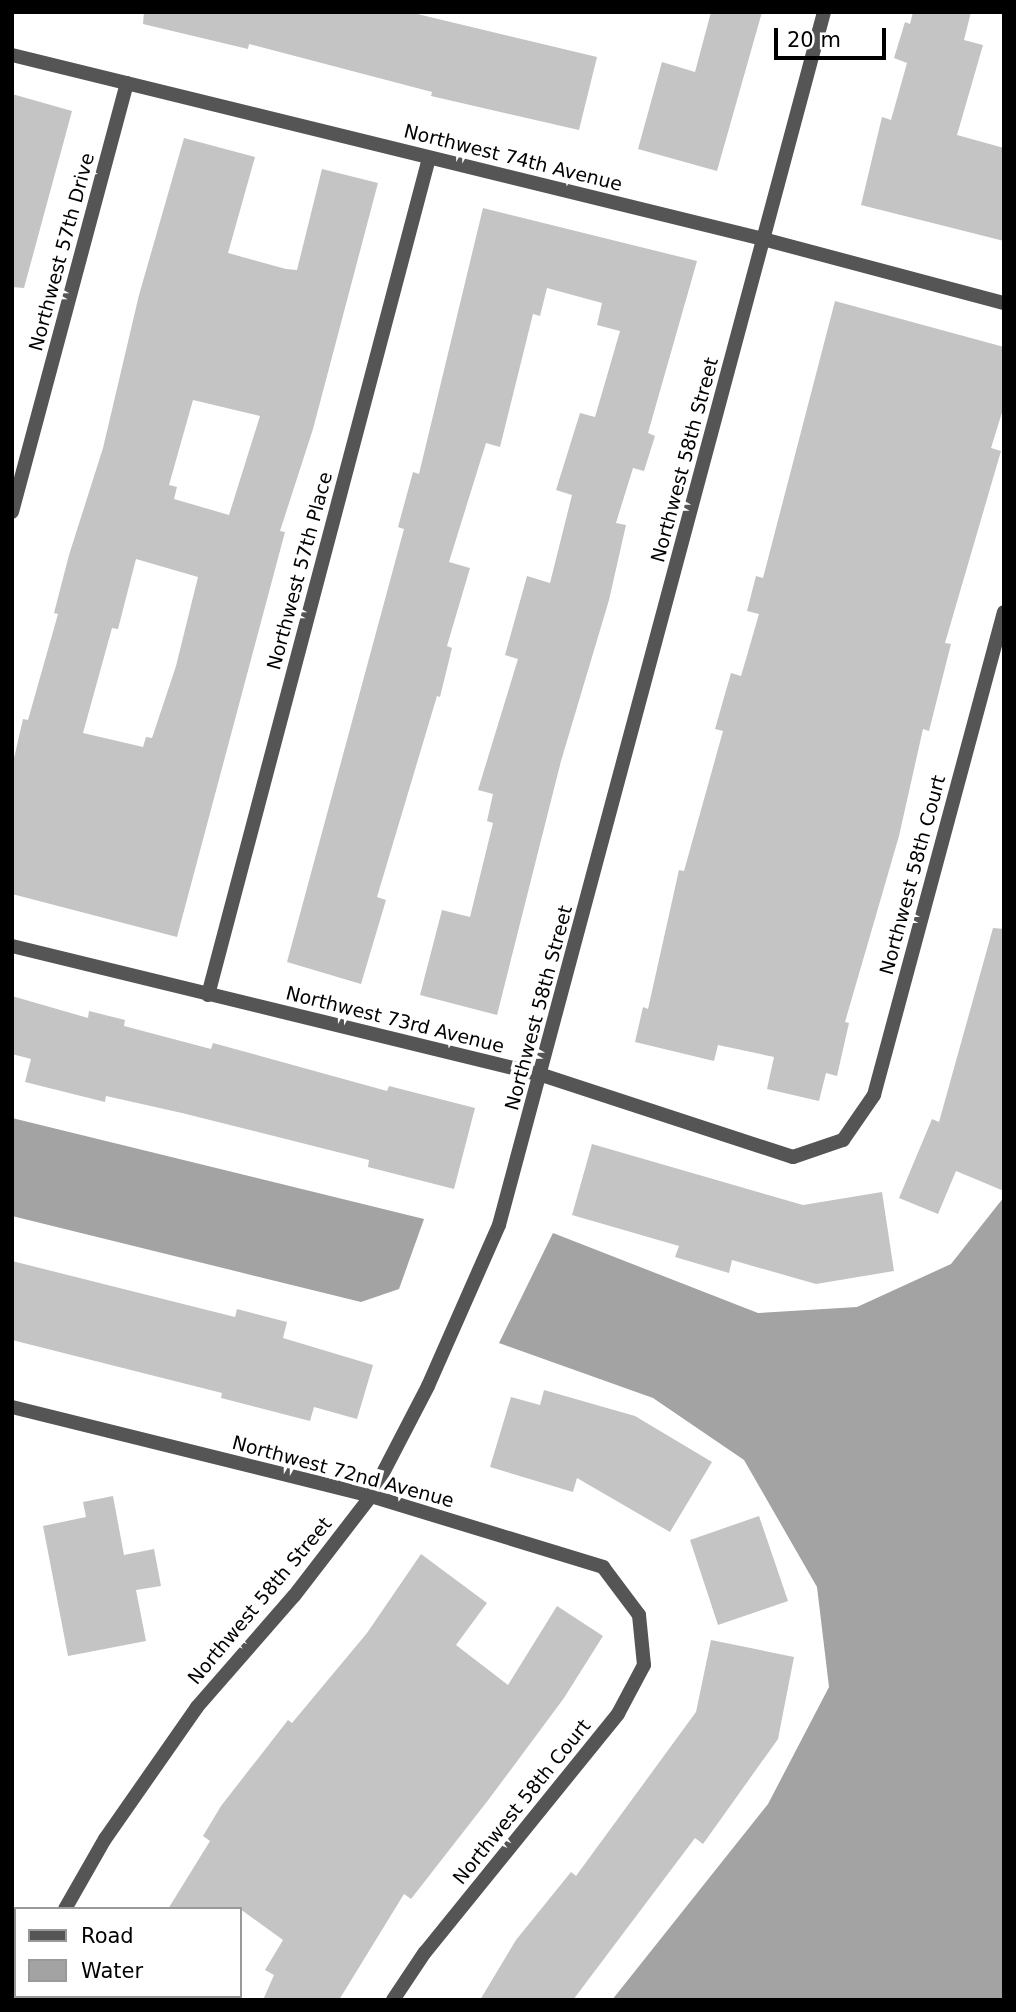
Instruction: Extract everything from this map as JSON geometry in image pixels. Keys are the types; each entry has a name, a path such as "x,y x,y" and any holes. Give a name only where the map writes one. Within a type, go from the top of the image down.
{"street":[{"name":"Northwest 58th Street","path":"66,1907 106,1839 197,1707 295,1596 371,1496 428,1386 499,1225 542,1075 824,12"},
{"name":"Northwest 74th Avenue","path":"12,55 763,239 1004,303"},
{"name":"Northwest 57th Drive","path":"12,512 127,83"},
{"name":"Northwest 57th Place","path":"208,995 429,158"},
{"name":"Northwest 58th Court","path":"844,1140 874,1095 1004,612"},
{"name":"Northwest 73rd Avenue","path":"12,946 542,1075 793,1157 844,1140"},
{"name":"Northwest 72nd Avenue","path":"12,1408 371,1496 603,1567 639,1615"},
{"name":"Northwest 58th Court","path":"393,2000 425,1952 618,1714 644,1665 639,1615"}],"water":[{"path":"12,1118 424,1219 399,1289 361,1302 12,1216"},
{"path":"1004,1197 1004,2000 612,2000 768,1804 829,1687 817,1587 744,1460 653,1398 499,1343 553,1233 758,1313 857,1307 951,1264"}],"building":[{"path":"144,12 409,12 597,57 579,130 431,96 432,92 249,44 248,49 143,24"},
{"path":"711,12 762,12 717,171 638,149 662,62 695,72"},
{"path":"913,12 971,12 964,40 983,45 957,135 1004,148 1004,241 861,205 882,117 891,120 907,63 894,58 905,22 910,24"},
{"path":"12,94 72,111 24,288 12,287"},
{"path":"184,138 255,157 228,253 286,269 297,270 322,169 378,183 313,429 280,531 285,532 177,937 12,894 12,767 23,719 28,720 58,614 54,613 69,555 103,448 139,295","holes":["193,400 260,416 229,515 174,499 177,487 169,485","136,559 198,577 176,666 152,738 146,737 143,747 83,733 112,628 118,629"]},
{"path":"483,208 697,261 648,433 655,436 644,471 633,468 616,523 626,525 609,600 561,761 497,1015 420,995 442,910 470,917 493,823 487,821 493,794 478,790 518,659 505,655 527,576 550,583 572,495 556,490 580,413 595,417 620,331 597,325 602,303 547,288 540,316 533,314 500,447 486,443 449,562 470,568 447,646 452,648 440,697 437,696 377,897 386,900 361,984 287,962 404,529 398,527 413,472 419,474"},
{"path":"835,301 1004,347 1004,406 991,448 1001,451 945,643 951,644 929,731 923,729 899,836 845,1022 849,1023 837,1076 826,1073 819,1101 767,1089 774,1057 718,1045 714,1061 635,1042 643,1007 648,1009 679,870 684,871 723,731 715,729 731,673 741,676 759,614 747,611 756,576 763,578"},
{"path":"993,928 1004,929 1004,1191 956,1171 938,1214 899,1198 932,1119 939,1122"},
{"path":"12,996 88,1018 89,1011 125,1020 124,1026 211,1049 213,1043 387,1091 389,1086 475,1108 454,1189 368,1167 369,1160 182,1113 106,1096 105,1102 25,1082 31,1059 12,1054"},
{"path":"592,1144 803,1205 882,1192 894,1271 816,1284 732,1260 729,1273 675,1257 679,1246 572,1215"},
{"path":"12,1261 235,1317 237,1309 287,1322 283,1338 373,1365 357,1419 314,1407 310,1421 221,1398 222,1393 12,1340"},
{"path":"544,1390 635,1416 712,1462 670,1532 577,1478 573,1492 490,1467 511,1397 540,1405"},
{"path":"113,1496 124,1555 154,1549 161,1586 136,1590 146,1641 68,1656 43,1526 86,1517 83,1502"},
{"path":"759,1516 788,1601 718,1625 690,1540"},
{"path":"421,1554 487,1603 456,1645 508,1685 557,1606 603,1636 564,1698 489,1799 411,1899 404,1894 339,2000 263,2000 274,1975 265,1970 283,1940 242,1910 242,1907 169,1907 210,1841 203,1836 221,1806 288,1720 292,1723 367,1633"},
{"path":"711,1640 794,1657 778,1739 703,1844 695,1838 573,2000 480,2000 516,1940 571,1872 576,1876 696,1712"}]}
